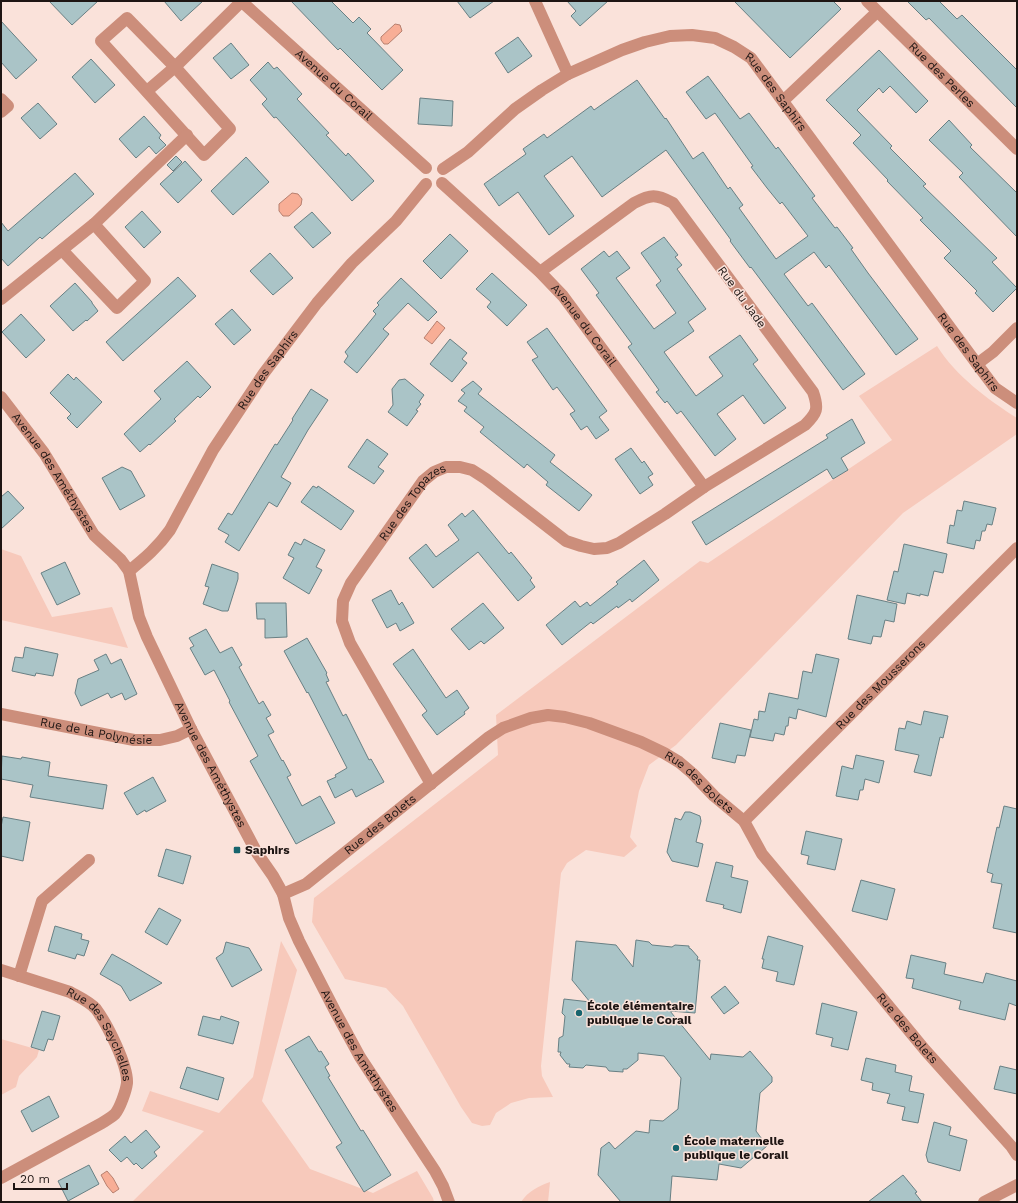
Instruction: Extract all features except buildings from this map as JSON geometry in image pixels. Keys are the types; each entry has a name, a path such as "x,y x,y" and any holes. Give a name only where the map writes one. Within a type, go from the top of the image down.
{"street":[{"path":"147,92 241,1"},
{"name":"Avenue du Corail","path":"241,1 426,168"},
{"path":"536,1 568,74"},
{"name":"Rue des Perles","path":"867,1 1017,149"},
{"path":"783,100 877,12"},
{"path":"127,18 175,66 230,129 204,155 102,41 127,18"},
{"name":"Rue des Saphirs","path":"443,169 468,152 515,109 568,74 622,50 645,42 670,36 692,35 715,38 734,47 751,58 995,388 1017,403"},
{"path":"1,99 8,106 1,112"},
{"path":"1,299 94,224 187,135"},
{"path":"434,165 443,169 445,177 442,183 435,187 426,184 423,175 426,168 434,165"},
{"name":"Avenue du Corail","path":"442,183 540,272 563,296 704,487"},
{"name":"Rue des Saphirs","path":"129,571 147,557 170,530 213,450 264,373 308,314 352,263 396,221 426,184"},
{"name":"Rue du Jade","path":"540,272 634,203 646,196 660,196 673,203 813,392 817,409 813,417 805,425 704,487"},
{"path":"62,250 117,308 145,280 94,224"},
{"path":"977,364 993,352 1017,328"},
{"name":"Avenue des Améthystes","path":"1,397 44,453 94,535 121,560 129,571 139,617 191,730 257,853 274,876 283,894 289,918 299,941 334,1011 360,1057 435,1171 444,1186 449,1202"},
{"name":"Rue des Topazes","path":"431,784 350,643 342,621 343,601 351,583 423,481 434,472 446,467 460,467 472,470 486,479 566,541 594,549 607,548 619,543 704,487"},
{"name":"Rue des Mousserons","path":"744,821 1017,548"},
{"name":"Rue de la Polynésie","path":"1,714 134,740 160,740 177,736 191,730"},
{"name":"Rue des Bolets","path":"283,894 306,884 489,737 503,728 531,718 548,715 565,717 596,725 641,742 664,753 692,773 714,796 744,821 762,854 925,1050 1011,1146 1017,1155"},
{"path":"19,976 42,901 89,860"},
{"name":"Rue des Seychelles","path":"1,970 70,992 95,1008 117,1047 125,1068 127,1082 124,1096 115,1114 102,1123 1,1178"},
{"path":"984,1202 1017,1185"}],"shaded area":[{"path":"395,24 400,25 402,31 388,44 384,44 381,37"},
{"path":"292,193 298,194 302,199 301,205 289,216 283,216 279,211 279,204"},
{"path":"437,321 445,328 432,344 424,338"},
{"path":"937,346 953,367 973,386 1017,418 1017,434 903,513 676,745 649,765 639,791 630,837 637,846 624,857 586,850 567,863 561,873 541,1066 542,1076 553,1097 529,1098 511,1103 496,1113 490,1125 482,1126 472,1123 461,1107 403,1006 386,988 345,979 312,922 314,898 498,755 496,715 700,561 708,563 892,440 859,396"},
{"path":"1,549 21,556 52,617 112,607 128,648 1,620"},
{"path":"281,941 297,970 262,1101 310,1169 373,1193 417,1171 434,1202 132,1202 204,1131 142,1111 150,1091 219,1113 253,1077"},
{"path":"1,1039 39,1050 37,1057 19,1076 16,1087 1,1095"},
{"path":"107,1171 119,1189 113,1193 101,1175"},
{"path":"550,1182 548,1202 521,1202 534,1189"}],"place":[{"name":"Saphirs","path":"237,850"},
{"name":"École élémentaire publique le Corail","path":"579,1013"},
{"name":"École maternelle publique le Corail","path":"676,1148"}]}
